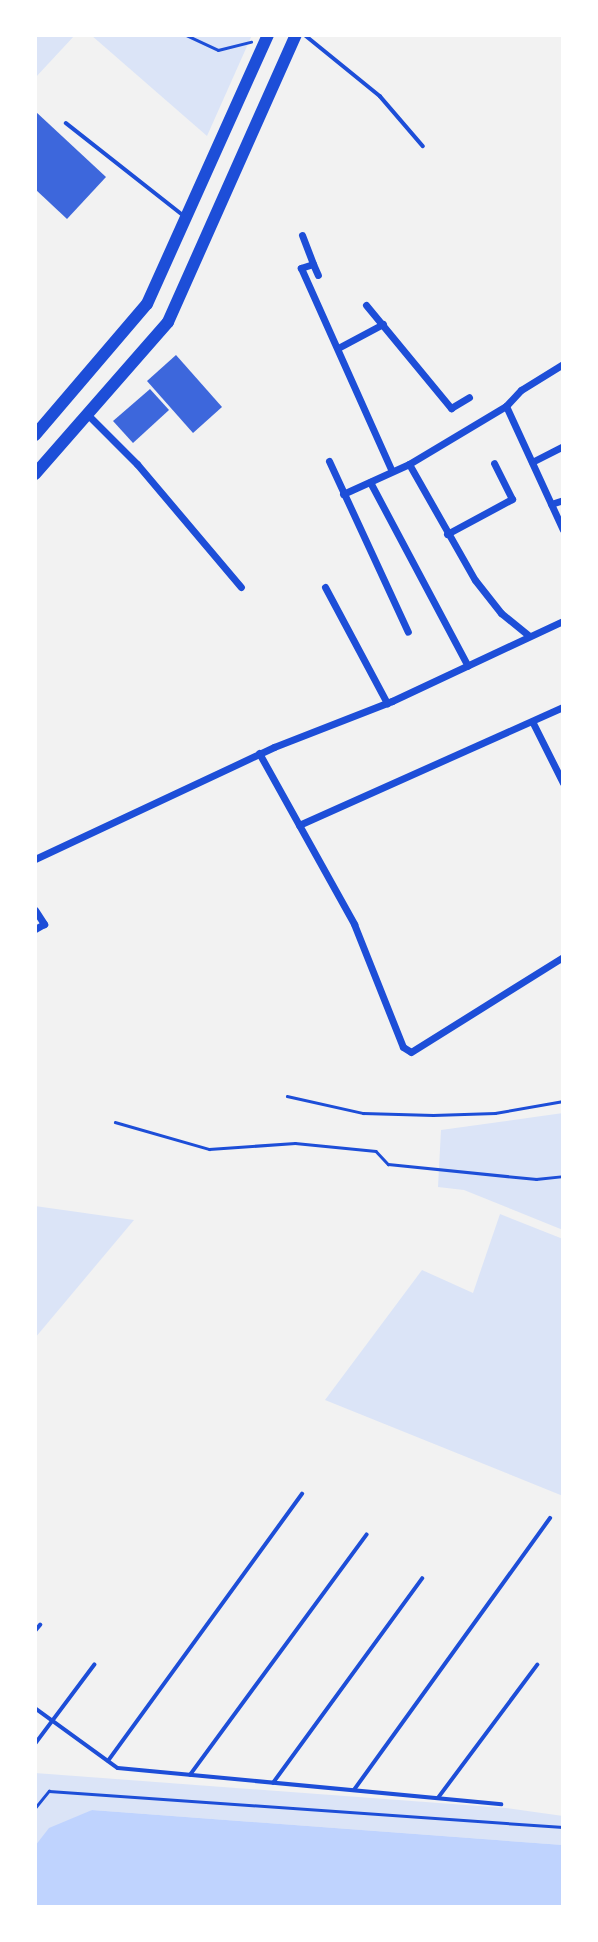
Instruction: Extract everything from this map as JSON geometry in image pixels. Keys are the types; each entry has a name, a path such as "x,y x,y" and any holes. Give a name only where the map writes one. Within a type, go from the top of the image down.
{"main road":[{"path":"35,474 168,322 296,35"},
{"path":"35,435 147,304 267,36"}],"street":[{"path":"302,235 318,275"},
{"path":"313,264 301,268 392,471"},
{"path":"366,305 451,408 469,397"},
{"path":"338,348 383,324"},
{"path":"344,494 409,464 506,406 521,390 563,363"},
{"path":"506,406 563,530"},
{"path":"87,414 137,464 240,587"},
{"path":"532,462 563,446"},
{"path":"329,461 408,632"},
{"path":"447,534 512,499 494,463"},
{"path":"409,464 447,534 501,613 529,636"},
{"path":"370,482 468,666"},
{"path":"551,505 563,500"},
{"path":"325,587 387,703"},
{"path":"35,859 259,753 387,703 563,621"},
{"path":"299,825 406,774 533,723 563,707"},
{"path":"533,723 563,783"},
{"path":"259,753 354,924 403,1047 411,1052 563,957"},
{"path":"35,910 44,924 35,929"}],"lane":[{"path":"305,35 380,96 423,146"},
{"path":"66,123 186,218"},
{"path":"108,1761 302,1494"},
{"path":"354,1790 550,1518"},
{"path":"190,1775 366,1535"},
{"path":"272,1783 422,1578"},
{"path":"35,1631 40,1625"},
{"path":"35,1744 94,1665"},
{"path":"439,1798 537,1665"},
{"path":"35,1708 118,1769 501,1804"}],"path":[{"path":"186,35 218,50 267,36"},
{"path":"288,1096 363,1113 433,1115 495,1113 563,1101"},
{"path":"115,1122 209,1149 295,1143 376,1151 387,1164 536,1179 563,1176"},
{"path":"35,1808 49,1791 563,1827"}],"shaded area":[{"path":"35,35 75,35 35,78"},
{"path":"91,35 252,35 207,136"},
{"path":"563,1113 563,1230 464,1190 438,1187 441,1130"},
{"path":"35,1206 134,1220 35,1338"},
{"path":"500,1214 563,1239 563,1496 325,1400 422,1270 473,1293"},
{"path":"35,1773 506,1808 563,1816 563,1845 92,1810 35,1846"}],"water":[{"path":"92,1810 563,1845 563,1907 35,1907 35,1846 49,1828"}],"building":[{"path":"35,111 106,177 67,219 35,189"},
{"path":"176,355 222,407 193,433 147,381"},
{"path":"150,389 169,410 133,443 113,421"}]}
